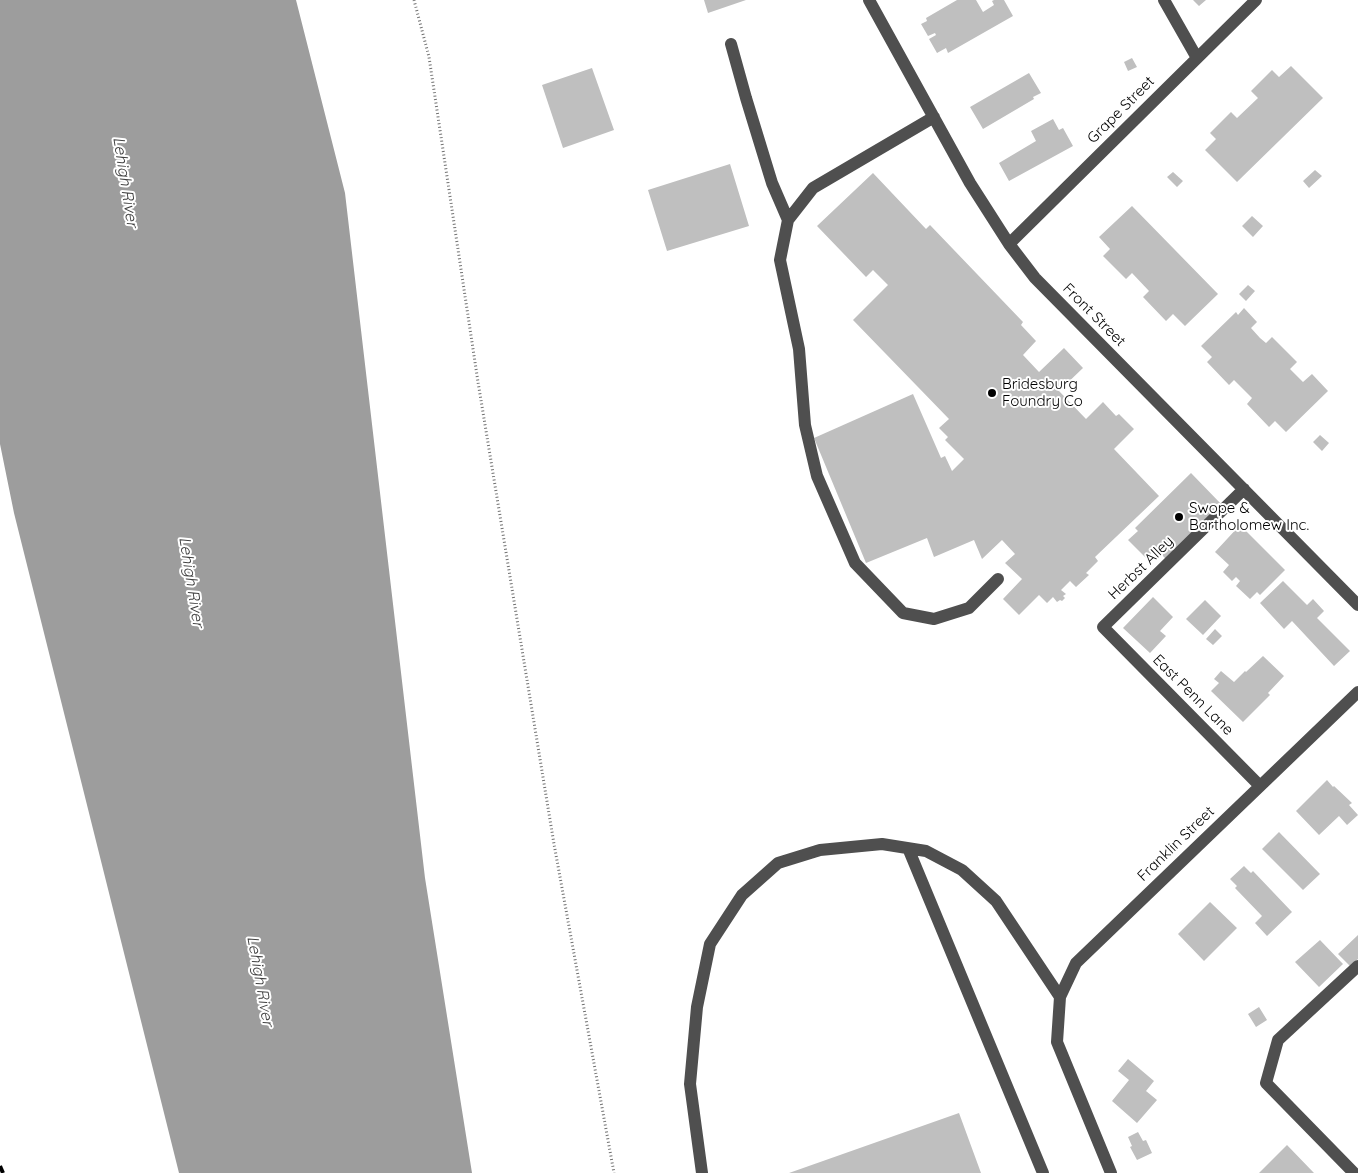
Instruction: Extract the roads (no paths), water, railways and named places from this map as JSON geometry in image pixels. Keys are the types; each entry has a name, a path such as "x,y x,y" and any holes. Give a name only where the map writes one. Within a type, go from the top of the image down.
{"street":[{"name":"Front Street","path":"869,0 970,183 1009,244 1035,278 1358,605"},
{"path":"1164,0 1197,58"},
{"name":"Grape Street","path":"1009,244 1256,0"},
{"path":"731,44 772,183 788,220"},
{"path":"934,117 814,188 788,220 780,260 799,349 805,425 817,476 855,563 903,613 934,619 969,608 998,579"},
{"name":"Herbst Alley","path":"1103,627 1244,489"},
{"name":"East Penn Lane","path":"1103,627 1260,786"},
{"name":"Franklin Street","path":"1111,1173 1057,1042 1060,996 1076,963 1358,692"},
{"path":"702,1173 690,1084 697,1007 710,944 742,895 778,863 820,850 882,844 926,851 962,870 996,901 1060,996"},
{"path":"908,848 1043,1173"},
{"path":"1354,1173 1266,1083 1278,1040 1358,966"}],"water":[{"name":"Lehigh River","path":"0,0 296,0 345,193 425,878 472,1173 179,1173 14,513 0,444"}],"railway":[{"path":"0,1166 3,1173"}],"place":[{"name":"Bridesburg Foundry Co","path":"992,393"},
{"name":"Swope & Bartholomew Inc.","path":"1179,517"}]}
